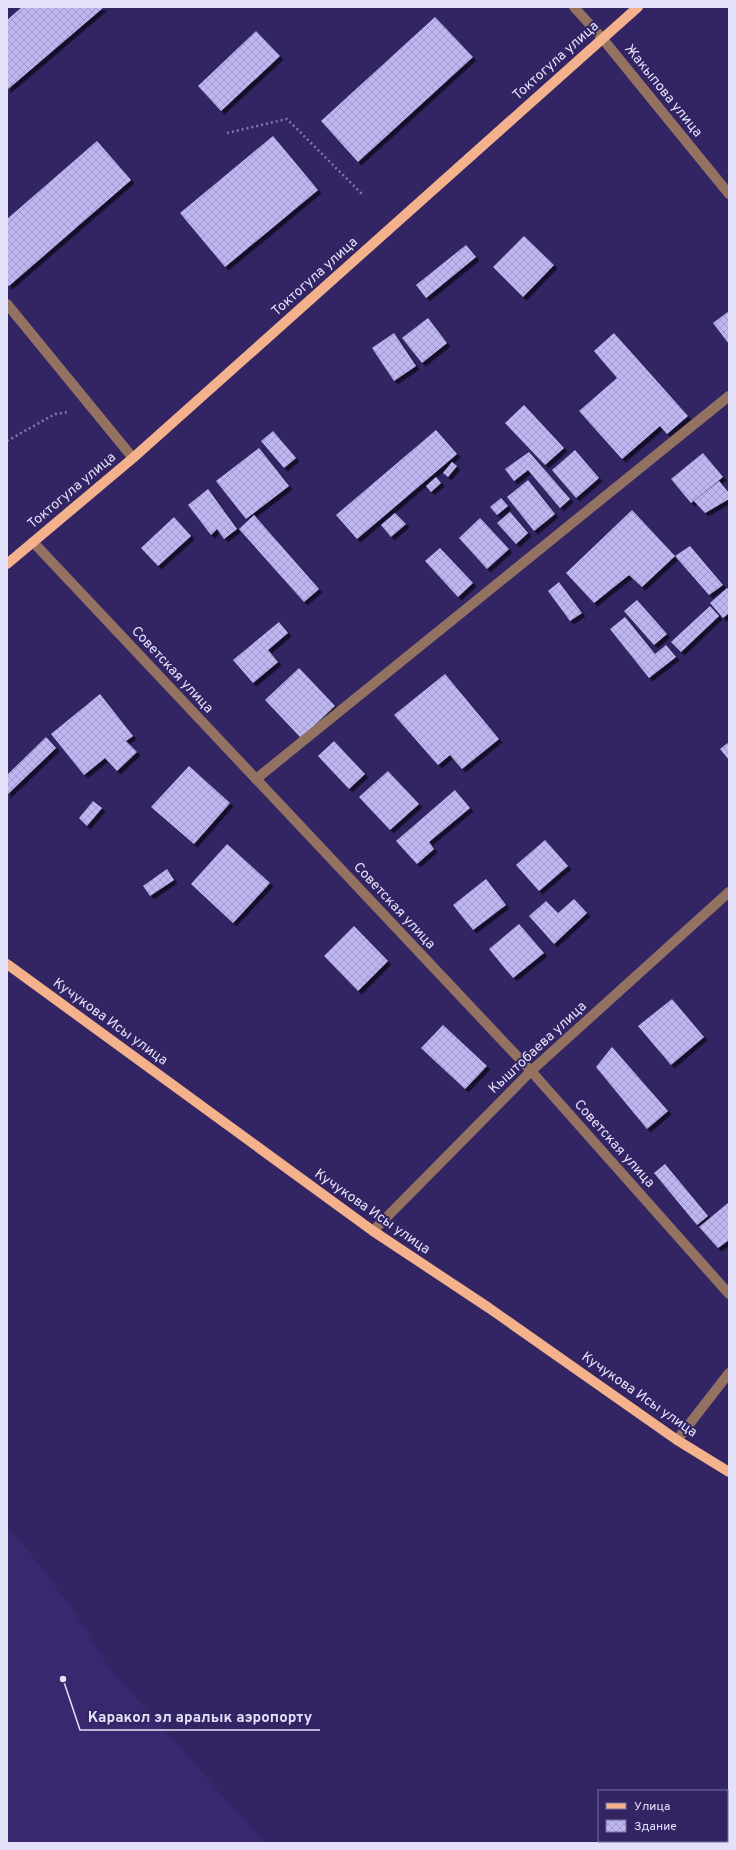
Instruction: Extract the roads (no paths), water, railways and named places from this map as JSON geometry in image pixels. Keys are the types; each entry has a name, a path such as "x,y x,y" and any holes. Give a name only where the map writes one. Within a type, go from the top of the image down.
{"main road":[{"name":"Токтогула улица","path":"7,564 133,458 638,7"},
{"name":"Кучукова Исы улица","path":"7,964 372,1231 489,1308 677,1440 729,1472"}],"street":[{"name":"Жакыпова улица","path":"574,7 602,38 729,194"},
{"path":"7,304 133,458"},
{"path":"256,779 729,396"},
{"name":"Советская улица","path":"33,542 531,1071 729,1294"},
{"name":"Кыштобаева улица","path":"372,1231 531,1071 729,892"},
{"path":"677,1440 729,1372"}],"place":[{"name":"Каракол эл аралык аэропорту","path":"63,1679"}]}
